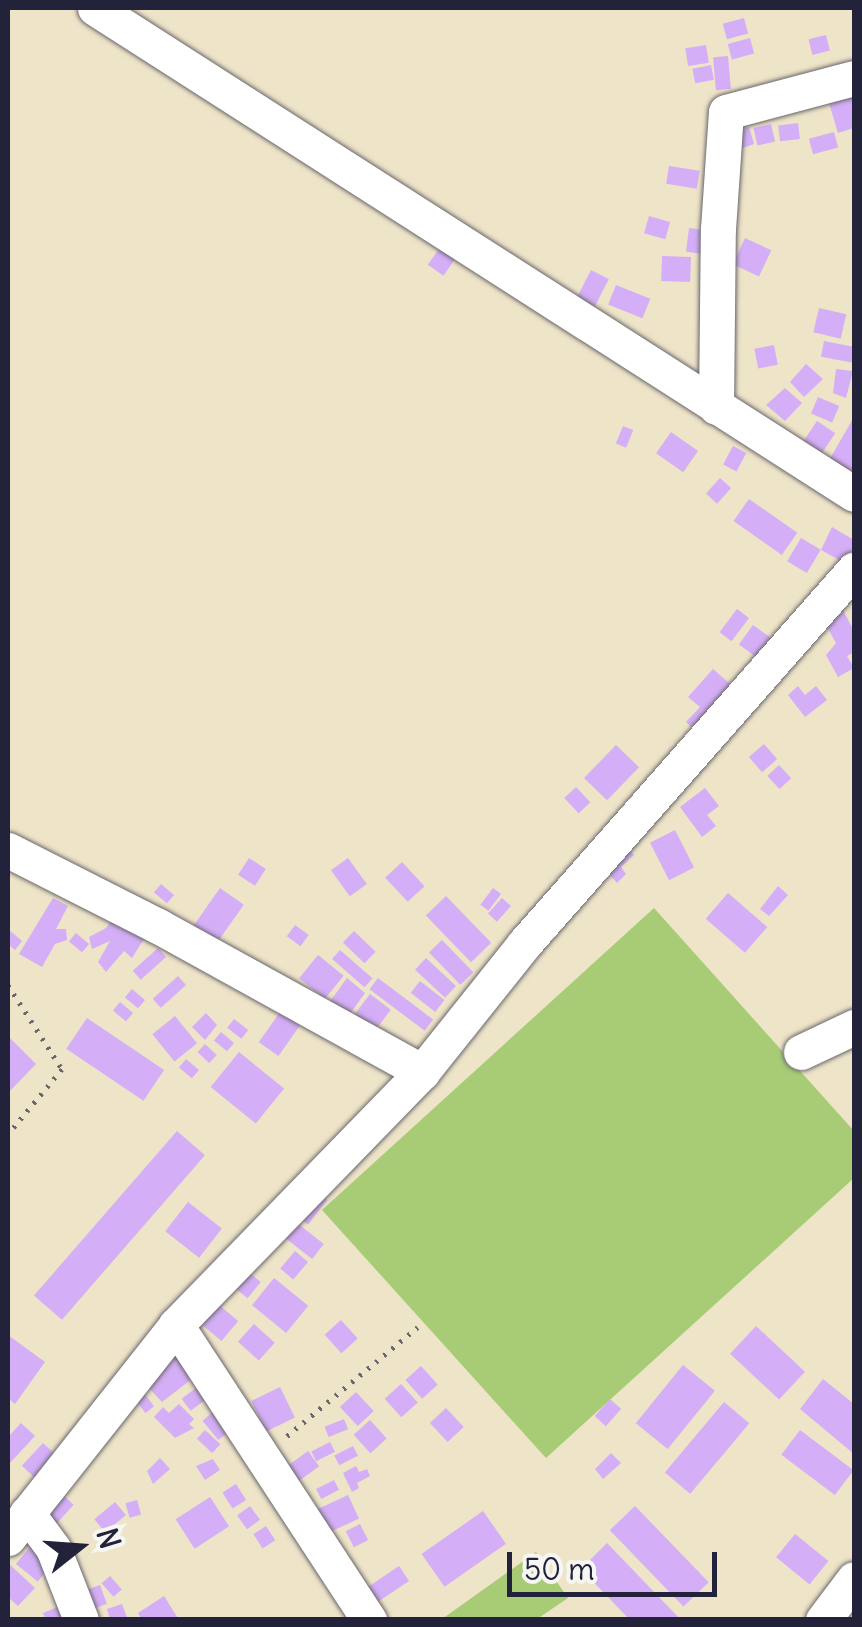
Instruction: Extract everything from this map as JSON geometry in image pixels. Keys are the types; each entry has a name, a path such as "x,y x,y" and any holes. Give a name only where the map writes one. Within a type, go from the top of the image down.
{"street":[{"path":"95,8 854,494"},
{"path":"716,407 718,229 726,112 854,78"},
{"path":"81,1620 52,1548 17,1526 176,1325 422,1072 524,944 854,570"},
{"path":"8,850 158,926 422,1072"},
{"path":"800,1052 854,1027"},
{"path":"176,1325 369,1620"},
{"path":"823,1620 854,1579"}],"path":[{"path":"8,985 62,1070 8,1134"},
{"path":"261,1457 418,1326"}],"green space":[{"path":"654,908 854,1131 854,1178 546,1458 322,1210"},
{"path":"536,1552 568,1598 537,1619 442,1619"}],"building":[{"path":"744,18 748,33 727,39 723,24"},
{"path":"826,35 830,51 812,55 809,39"},
{"path":"750,38 754,53 732,59 728,44"},
{"path":"706,45 709,63 688,66 685,48"},
{"path":"728,56 731,89 716,90 713,57"},
{"path":"711,65 714,80 695,83 692,69"},
{"path":"854,92 854,128 838,133 828,100"},
{"path":"798,123 800,139 780,141 778,125"},
{"path":"771,124 775,142 758,146 753,128"},
{"path":"749,127 754,144 743,148 736,131"},
{"path":"834,132 838,147 813,154 809,139"},
{"path":"669,166 700,171 697,189 666,184"},
{"path":"649,216 670,222 665,239 644,233"},
{"path":"689,228 705,230 702,254 686,252"},
{"path":"745,238 771,250 759,277 733,264"},
{"path":"441,246 457,257 443,276 428,265"},
{"path":"662,256 691,257 690,282 661,281"},
{"path":"591,270 609,279 594,308 576,299"},
{"path":"616,285 650,299 642,318 608,304"},
{"path":"819,308 846,314 841,339 813,332"},
{"path":"824,341 854,347 851,363 821,357"},
{"path":"774,345 778,365 758,368 754,349"},
{"path":"806,364 823,379 804,397 790,382"},
{"path":"836,369 853,371 846,398 833,393"},
{"path":"785,388 802,403 785,421 766,405"},
{"path":"818,397 839,406 832,423 811,414"},
{"path":"854,417 854,487 824,469"},
{"path":"817,421 835,433 820,456 802,443"},
{"path":"623,426 633,430 626,448 616,444"},
{"path":"671,432 698,451 683,472 656,453"},
{"path":"733,446 746,453 736,472 723,465"},
{"path":"720,478 731,488 717,504 706,494"},
{"path":"749,499 797,533 782,555 734,521"},
{"path":"832,527 854,540 848,565 821,550"},
{"path":"801,538 821,550 807,573 787,561"},
{"path":"737,609 749,618 732,641 720,632"},
{"path":"843,610 854,631 854,652 847,656 854,668 838,677 826,655 836,643 823,620"},
{"path":"753,625 772,639 758,659 739,644"},
{"path":"713,669 736,689 698,733 686,722 700,707 688,697"},
{"path":"798,686 805,695 816,686 827,700 805,717 788,695"},
{"path":"764,744 777,759 762,772 749,757"},
{"path":"616,745 639,767 607,800 584,778"},
{"path":"779,765 791,778 780,789 767,776"},
{"path":"576,787 590,802 579,813 564,798"},
{"path":"705,788 719,806 707,815 716,826 702,837 680,807"},
{"path":"675,830 694,867 669,880 650,843"},
{"path":"627,848 634,855 621,867 626,874 617,883 604,869"},
{"path":"249,858 266,869 255,886 238,875"},
{"path":"348,858 367,884 350,896 331,870"},
{"path":"402,862 425,886 408,902 385,878"},
{"path":"161,884 174,895 167,903 154,892"},
{"path":"778,886 788,895 769,916 760,909"},
{"path":"220,888 244,905 215,946 191,929"},
{"path":"493,888 501,894 488,911 480,905"},
{"path":"728,893 767,927 745,953 706,919"},
{"path":"446,896 491,943 471,962 426,915"},
{"path":"53,898 68,906 56,929 66,929 67,940 55,944 42,967 19,954"},
{"path":"502,898 511,906 497,922 488,914"},
{"path":"116,915 147,934 132,958 124,951 106,972 98,962 110,941 92,949 89,937 106,928"},
{"path":"295,925 309,935 301,946 287,936"},
{"path":"8,929 22,941 15,950 8,944"},
{"path":"354,931 376,952 364,963 343,943"},
{"path":"76,933 89,944 82,952 69,941"},
{"path":"442,940 473,972 460,985 429,953"},
{"path":"158,948 166,957 141,980 133,971"},
{"path":"340,950 372,978 365,987 332,959"},
{"path":"318,955 344,976 325,999 299,978"},
{"path":"426,958 456,986 445,998 415,970"},
{"path":"178,976 186,985 161,1008 153,999"},
{"path":"347,978 365,993 349,1015 326,1007"},
{"path":"378,978 433,1020 425,1031 370,989"},
{"path":"420,981 444,1000 435,1012 411,993"},
{"path":"132,989 145,1000 138,1008 125,997"},
{"path":"370,994 391,1010 369,1038 348,1023"},
{"path":"120,1002 133,1013 126,1021 113,1010"},
{"path":"280,1012 300,1026 278,1056 259,1042"},
{"path":"206,1013 217,1025 205,1040 192,1027"},
{"path":"175,1016 197,1043 174,1061 152,1034"},
{"path":"87,1018 164,1070 143,1101 66,1049"},
{"path":"234,1019 248,1030 241,1039 227,1028"},
{"path":"221,1032 234,1043 227,1051 214,1040"},
{"path":"8,1036 36,1064 8,1093"},
{"path":"205,1044 217,1055 209,1063 197,1052"},
{"path":"239,1052 284,1089 256,1123 211,1087"},
{"path":"186,1059 199,1070 192,1078 179,1067"},
{"path":"177,1131 205,1155 62,1320 34,1296"},
{"path":"313,1189 327,1200 308,1225 294,1213"},
{"path":"188,1202 222,1228 199,1258 165,1231"},
{"path":"297,1223 324,1244 312,1259 285,1238"},
{"path":"295,1251 308,1262 293,1280 280,1269"},
{"path":"246,1270 261,1282 248,1298 233,1286"},
{"path":"274,1278 308,1306 286,1333 252,1305"},
{"path":"219,1305 238,1321 221,1341 202,1325"},
{"path":"341,1320 358,1339 341,1353 325,1335"},
{"path":"254,1324 275,1343 259,1361 238,1342"},
{"path":"756,1326 805,1372 779,1399 730,1354"},
{"path":"8,1335 45,1362 15,1404 8,1398"},
{"path":"175,1350 197,1375 162,1402 145,1384"},
{"path":"683,1365 715,1391 668,1449 636,1423"},
{"path":"421,1366 438,1385 422,1399 405,1380"},
{"path":"823,1379 854,1404 854,1454 800,1409"},
{"path":"401,1384 418,1403 401,1417 385,1399"},
{"path":"280,1387 295,1418 266,1432 251,1401"},
{"path":"196,1388 205,1400 191,1411 182,1399"},
{"path":"143,1392 154,1406 145,1413 134,1399"},
{"path":"356,1392 374,1411 358,1426 340,1407"},
{"path":"610,1399 621,1409 606,1426 595,1416"},
{"path":"724,1402 749,1423 690,1494 665,1472"},
{"path":"179,1404 194,1419 189,1424 194,1428 175,1438 154,1417 163,1407 169,1413"},
{"path":"220,1406 236,1425 218,1440 202,1421"},
{"path":"446,1408 464,1427 448,1442 430,1423"},
{"path":"344,1419 348,1429 329,1437 325,1427"},
{"path":"370,1420 387,1439 370,1453 354,1435"},
{"path":"21,1423 35,1436 8,1465 8,1437"},
{"path":"205,1430 220,1444 212,1453 197,1439"},
{"path":"800,1430 854,1470 835,1495 781,1455"},
{"path":"330,1442 335,1452 316,1461 311,1452"},
{"path":"43,1443 58,1457 37,1480 22,1466"},
{"path":"353,1446 358,1456 339,1465 334,1456"},
{"path":"308,1451 319,1466 295,1484 284,1469"},
{"path":"611,1453 621,1463 603,1479 595,1469"},
{"path":"160,1458 170,1469 153,1484 147,1471"},
{"path":"213,1459 220,1470 205,1480 196,1466"},
{"path":"356,1466 359,1472 367,1469 370,1476 357,1483 359,1488 352,1492 343,1473"},
{"path":"334,1480 339,1490 321,1499 316,1489"},
{"path":"236,1484 246,1500 232,1509 222,1492"},
{"path":"348,1495 359,1519 325,1535 314,1511"},
{"path":"64,1496 74,1505 55,1526 45,1517"},
{"path":"210,1497 229,1526 195,1549 176,1519"},
{"path":"137,1500 141,1514 130,1518 125,1503"},
{"path":"115,1502 126,1515 105,1532 94,1519"},
{"path":"250,1506 260,1520 247,1529 237,1515"},
{"path":"635,1506 709,1582 683,1607 610,1530"},
{"path":"483,1511 506,1544 445,1587 422,1554"},
{"path":"360,1524 368,1540 354,1547 346,1531"},
{"path":"266,1526 275,1540 263,1548 253,1534"},
{"path":"795,1534 828,1561 810,1584 776,1557"},
{"path":"33,1543 55,1561 38,1582 16,1564"},
{"path":"607,1543 681,1620 630,1620 581,1569"},
{"path":"8,1563 35,1588 18,1606 8,1597"},
{"path":"399,1566 409,1581 378,1602 368,1587"},
{"path":"110,1576 122,1590 114,1597 102,1583"},
{"path":"100,1585 107,1604 87,1611 80,1592"},
{"path":"164,1596 179,1620 142,1620 138,1613"},
{"path":"70,1602 77,1620 46,1620 43,1613"},
{"path":"122,1604 128,1620 110,1620 107,1609"}]}
